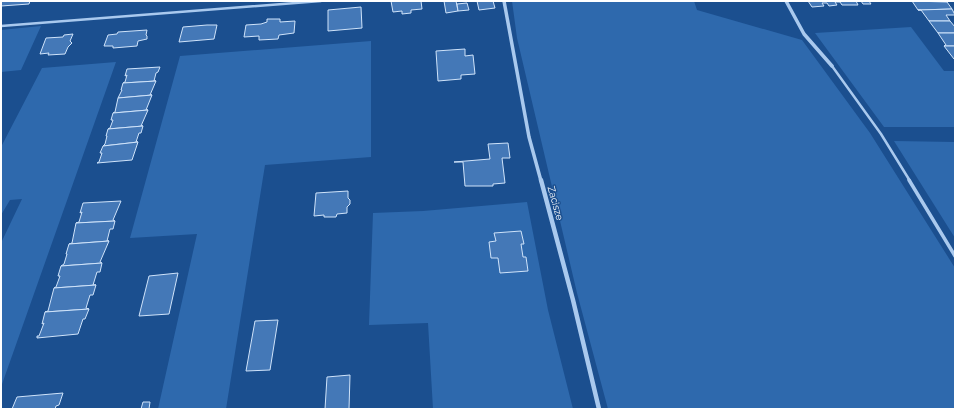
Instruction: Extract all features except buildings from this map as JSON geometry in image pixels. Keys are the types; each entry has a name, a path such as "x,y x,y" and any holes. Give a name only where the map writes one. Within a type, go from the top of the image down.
{"street":[{"name":"Zacisze","path":"504,1 529,137 599,409"},
{"path":"786,1 804,34 832,66"}],"lane":[{"path":"1,26 321,1"},
{"path":"832,66 881,134 955,256"}],"shaded area":[{"path":"512,1 694,1 697,10 802,40 870,133 955,268 955,409 608,409 577,293 517,38"},
{"path":"41,26 21,70 1,72 1,30"},
{"path":"911,27 944,71 955,71 955,127 884,127 815,33"},
{"path":"371,41 371,157 265,165 226,409 158,409 197,234 130,238 180,56"},
{"path":"116,62 1,387 1,243 22,199 10,200 1,215 1,147 42,68"},
{"path":"894,141 955,142 955,238"},
{"path":"527,202 548,310 573,409 433,409 428,323 369,325 373,213 423,211"}]}
